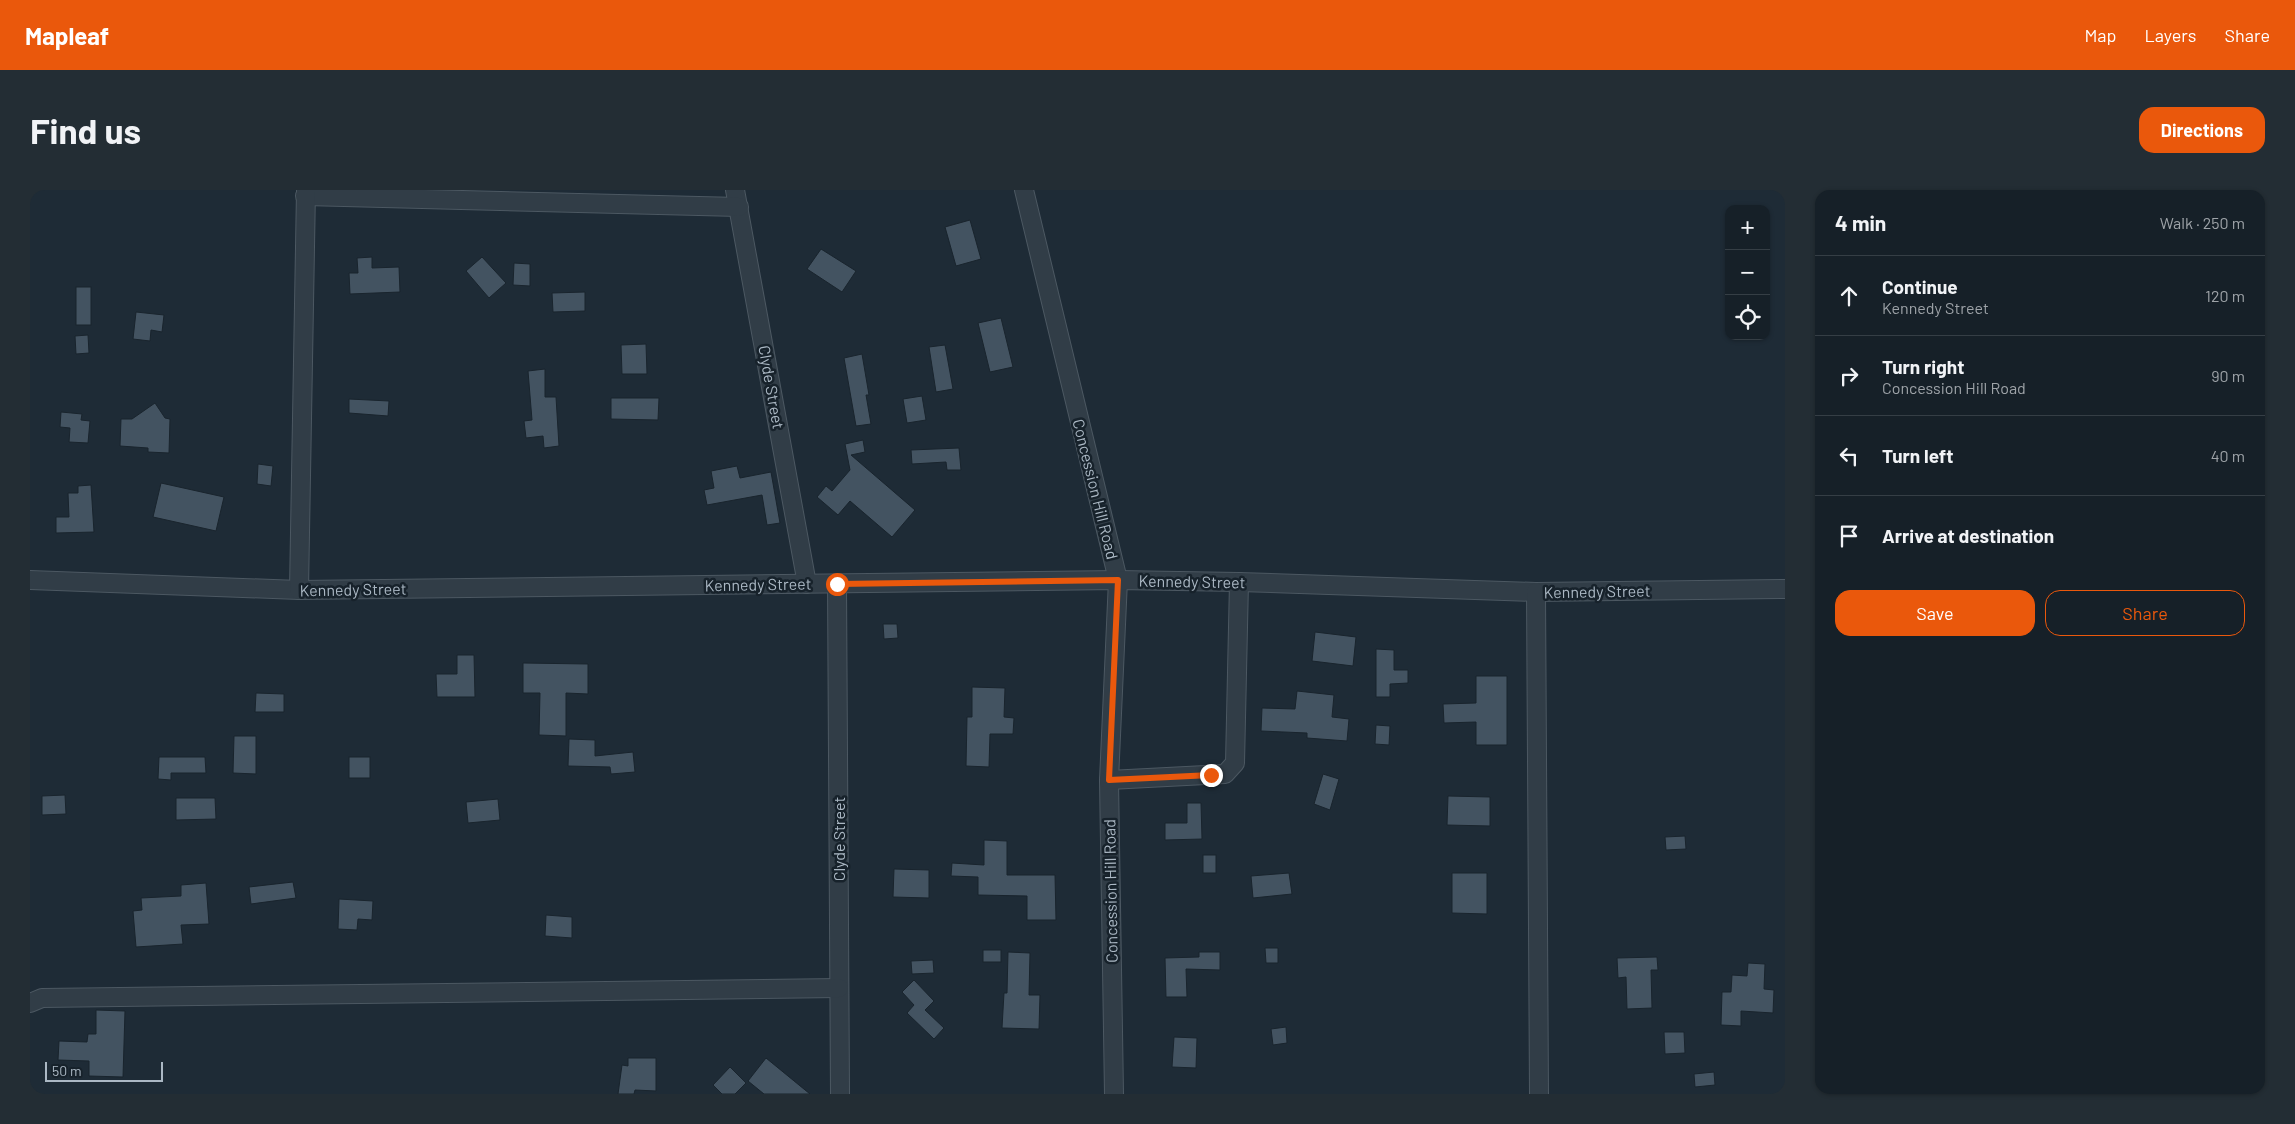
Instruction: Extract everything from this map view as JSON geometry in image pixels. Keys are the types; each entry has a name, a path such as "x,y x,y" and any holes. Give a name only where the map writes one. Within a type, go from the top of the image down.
{"street":[{"name":"Concession Hill Road","path":"1024,190 1118,580 1109,780 1114,1094"},
{"path":"299,590 305,193 737,198"},
{"name":"Clyde Street","path":"737,198 807,584"},
{"name":"Kennedy Street","path":"30,580 299,590 1118,580 1536,592 1785,589"},
{"path":"1109,780 1225,774 1235,763 1239,582"},
{"name":"Clyde Street","path":"837,584 840,1094"},
{"path":"1536,592 1539,1094"},
{"path":"30,1003 42,998 839,988"}],"building":[{"path":"970,220 981,259 956,266 945,227"},
{"path":"821,249 856,271 842,292 807,269"},
{"path":"372,257 372,268 399,267 400,292 350,294 349,273 358,273 357,258"},
{"path":"482,257 506,283 489,298 466,271"},
{"path":"514,263 530,264 530,286 513,285"},
{"path":"76,287 91,287 91,325 76,325"},
{"path":"585,292 585,311 553,312 552,293"},
{"path":"136,312 164,315 162,332 151,330 150,341 133,339"},
{"path":"1001,318 1013,367 990,372 978,323"},
{"path":"88,335 89,353 76,354 75,336"},
{"path":"646,344 647,374 622,374 621,345"},
{"path":"945,345 953,389 936,392 929,347"},
{"path":"862,354 869,395 866,395 871,424 856,426 844,358"},
{"path":"545,369 545,397 556,397 559,446 544,448 543,436 526,438 524,421 532,420 528,371"},
{"path":"922,396 926,420 907,423 903,399"},
{"path":"611,398 659,398 658,420 611,419"},
{"path":"349,399 389,401 388,416 349,413"},
{"path":"155,403 165,418 170,419 169,453 148,452 148,448 120,446 121,419 132,419"},
{"path":"61,412 82,414 81,420 90,421 88,443 69,442 70,428 60,427"},
{"path":"863,440 865,452 851,455 915,510 892,537 850,501 838,515 817,497 826,486 832,491 850,470 845,444"},
{"path":"959,448 961,470 947,470 946,462 912,464 911,450"},
{"path":"258,464 273,466 271,486 257,484"},
{"path":"737,466 740,478 771,472 780,523 767,525 762,495 707,505 704,490 714,488 711,471"},
{"path":"161,483 224,497 216,531 153,517"},
{"path":"91,485 94,532 56,533 56,517 69,517 68,493 78,493 78,486"},
{"path":"883,624 897,624 898,638 884,639"},
{"path":"1315,632 1356,637 1353,666 1312,661"},
{"path":"1376,649 1394,650 1394,670 1408,670 1408,683 1390,684 1390,697 1376,697"},
{"path":"457,655 474,655 475,697 437,697 436,674 457,674"},
{"path":"523,663 588,664 588,694 566,693 566,736 539,735 540,693 523,693"},
{"path":"1476,676 1507,676 1507,745 1476,745 1476,722 1444,723 1443,704 1476,703"},
{"path":"972,687 1005,688 1004,717 1014,718 1013,734 990,734 989,767 966,766 967,717 972,717"},
{"path":"1297,691 1334,695 1332,717 1349,719 1347,741 1307,738 1307,733 1261,731 1262,708 1295,709"},
{"path":"256,693 284,694 284,712 255,712"},
{"path":"1376,725 1390,726 1389,745 1375,744"},
{"path":"234,736 256,736 256,774 233,773"},
{"path":"569,739 595,740 595,756 633,752 635,772 611,774 610,767 568,766"},
{"path":"159,757 205,757 206,773 171,773 171,780 158,779"},
{"path":"349,757 370,757 370,778 349,778"},
{"path":"1323,774 1339,779 1330,810 1314,804"},
{"path":"65,795 66,814 42,815 42,796"},
{"path":"1448,796 1490,797 1490,826 1447,825"},
{"path":"176,798 215,798 216,819 176,820"},
{"path":"498,799 500,820 468,823 466,802"},
{"path":"1187,803 1201,803 1202,839 1165,840 1165,823 1187,823"},
{"path":"1685,836 1686,849 1666,850 1665,837"},
{"path":"984,840 1007,841 1007,875 1055,875 1056,920 1027,920 1027,896 978,895 978,877 951,876 952,863 984,865"},
{"path":"1203,855 1216,855 1216,873 1203,873"},
{"path":"894,869 929,870 929,898 893,897"},
{"path":"1289,873 1292,894 1253,898 1251,876"},
{"path":"1452,873 1487,873 1487,914 1452,913"},
{"path":"293,882 296,898 251,904 249,887"},
{"path":"206,883 209,924 181,925 183,944 136,947 133,911 142,910 141,898 181,896 181,885"},
{"path":"339,899 373,901 372,920 358,919 357,930 338,929"},
{"path":"546,915 572,917 572,938 545,936"},
{"path":"1265,948 1278,948 1278,963 1266,963"},
{"path":"983,950 1001,950 1001,962 983,962"},
{"path":"1008,952 1030,953 1029,995 1040,995 1039,1029 1002,1028 1004,993 1007,993"},
{"path":"1199,952 1220,952 1220,970 1186,969 1187,997 1166,997 1165,958 1199,957"},
{"path":"1657,957 1658,970 1651,970 1652,1008 1627,1009 1626,977 1618,978 1617,958"},
{"path":"933,960 934,973 912,974 911,961"},
{"path":"1748,963 1765,964 1764,989 1774,990 1773,1013 1741,1011 1741,1026 1721,1025 1722,992 1731,992 1732,975 1747,976"},
{"path":"914,980 934,1001 925,1010 944,1028 934,1039 907,1013 914,1005 902,992"},
{"path":"96,1010 125,1011 123,1077 89,1076 89,1061 58,1060 59,1041 87,1042 88,1034 96,1034"},
{"path":"1286,1027 1287,1043 1273,1045 1271,1029"},
{"path":"1664,1032 1684,1032 1685,1053 1665,1054"},
{"path":"1174,1037 1197,1038 1196,1068 1172,1067"},
{"path":"628,1058 656,1058 656,1091 635,1090 634,1094 618,1094 622,1065 628,1066"},
{"path":"766,1058 810,1094 764,1094 748,1081"},
{"path":"730,1067 746,1083 735,1094 722,1094 713,1085"},
{"path":"1714,1072 1715,1085 1695,1087 1694,1074"}],"route":[{"path":"837,584 1118,580 1109,780 1211,775"}]}
